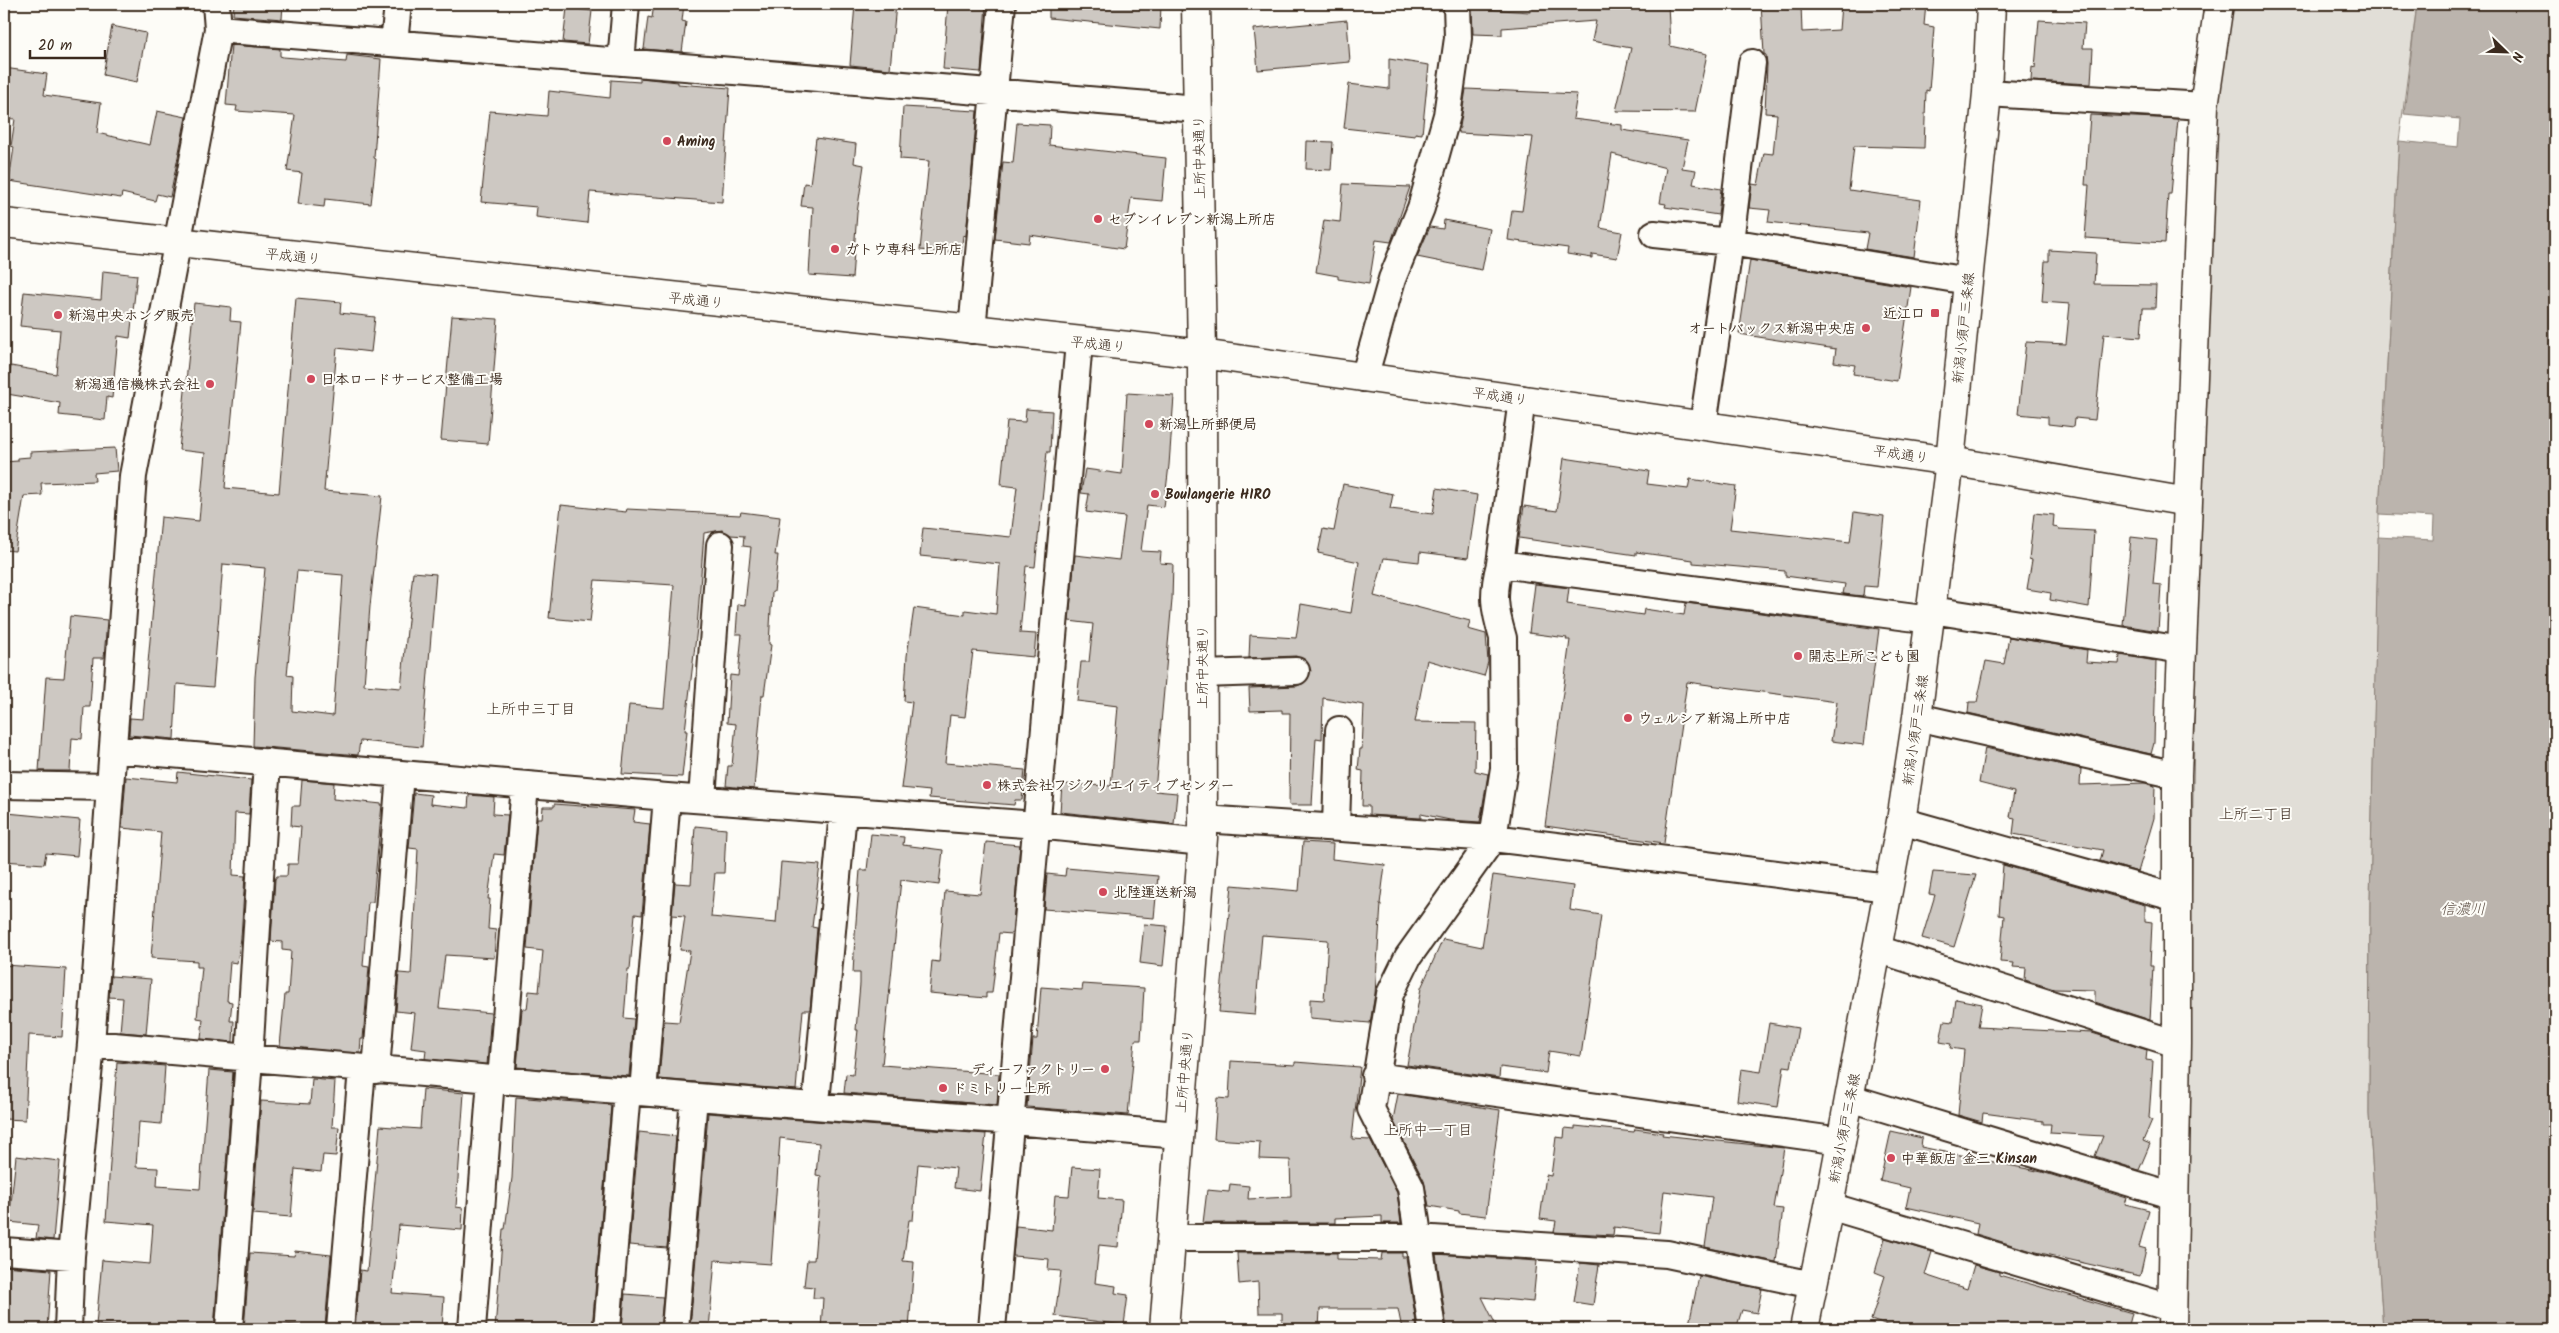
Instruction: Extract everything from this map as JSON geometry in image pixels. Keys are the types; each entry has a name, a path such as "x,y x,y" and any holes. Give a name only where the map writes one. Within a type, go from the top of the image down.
{"street":[{"path":"394,43 398,4"},
{"path":"621,62 626,4"},
{"path":"972,330 1002,4"},
{"name":"上所中央通り","path":"1164,1329 1203,831 1202,354 1196,4"},
{"path":"1364,378 1392,279 1422,208 1447,115 1458,38 1457,4"},
{"name":"新潟小須戸三条線","path":"1804,1329 1850,1098 1901,821 1917,717 1950,461 1987,93 1991,4"},
{"path":"1829,1206 2171,1319 2177,1044 2177,775 2204,106 2219,4"},
{"path":"68,1329 71,1256 90,1044 133,476 178,244 217,16 394,43 1198,109"},
{"path":"1703,425 1730,242 1752,63"},
{"path":"1987,93 2204,106"},
{"name":"平成通り","path":"4,223 178,244 1202,354 1950,461 2188,502"},
{"path":"1654,234 1730,242 1968,281"},
{"path":"992,1329 1079,342"},
{"path":"1432,1329 1411,1188 1371,1109 1390,994 1408,957 1493,838 1504,768 1503,638 1497,618 1494,588 1500,564 1522,399"},
{"path":"702,799 720,545"},
{"path":"1500,564 1931,615 2182,650"},
{"path":"1202,674 1296,671"},
{"path":"1917,717 2177,775"},
{"path":"1336,826 1338,730"},
{"path":"113,749 843,812 1037,825 1203,831 1336,826 1493,838 1888,888"},
{"path":"229,1329 249,1059 267,762"},
{"path":"340,1329 400,774"},
{"path":"4,785 110,787"},
{"path":"472,1329 525,785"},
{"path":"607,1329 635,1091 666,797"},
{"path":"817,1092 843,812"},
{"path":"1901,821 2178,898"},
{"path":"1877,949 2177,1044"},
{"path":"90,1044 369,1070 1178,1135"},
{"path":"1375,1076 1841,1141"},
{"path":"675,1329 694,1097"},
{"path":"1850,1098 2174,1196"},
{"path":"1171,1238 1417,1238 1667,1254 1814,1285"},
{"path":"4,1251 71,1256"}],"shaded area":[{"path":"2230,4 2417,4 2399,141 2379,514 2370,903 2369,1114 2383,1329 2185,1329 2197,532 2215,109"}],"water":[{"name":"信濃川","path":"2417,4 2555,4 2555,1329 2383,1329 2369,1114 2370,903 2378,537 2433,540 2434,517 2379,514 2399,141 2458,147 2460,119 2404,114"}],"building":[{"path":"234,4 283,4 282,19 233,15"},
{"path":"654,4 684,4 682,21 686,22 682,52 644,49 648,17 652,18"},
{"path":"855,4 896,4 890,69 850,65"},
{"path":"948,4 986,4 981,72 943,69"},
{"path":"1049,4 1161,4 1160,29 1049,18"},
{"path":"1530,4 1668,4 1670,46 1707,54 1695,112 1616,111 1631,48 1592,41 1596,21 1502,28 1502,35 1473,34 1472,8 1530,12"},
{"path":"1761,4 1801,4 1802,32 1839,30 1841,4 1926,4 1924,25 1934,27 1929,91 1926,90 1924,148 1854,146 1849,190 1921,200 1914,257 1865,249 1868,233 1768,222 1770,210 1749,208 1752,184 1758,185 1764,153 1773,154 1777,114 1765,113 1767,64 1766,55 1764,54"},
{"path":"567,8 592,11 588,44 563,42"},
{"path":"1347,20 1350,62 1258,70 1254,29"},
{"path":"2039,20 2085,23 2083,48 2093,48 2091,84 2031,81 2032,67 2035,68"},
{"path":"112,26 146,33 137,82 103,75"},
{"path":"231,45 280,49 280,56 283,57 346,62 347,55 381,59 374,158 376,159 371,204 325,199 324,207 298,204 302,173 287,171 295,115 236,111 237,106 226,105"},
{"path":"1389,59 1429,65 1422,134 1415,133 1415,136 1344,128 1349,84 1389,89"},
{"path":"4,68 47,74 44,95 101,103 97,133 150,145 157,111 186,117 170,197 157,194 155,201 122,193 121,198 9,181 14,147 11,146 15,119 4,118"},
{"path":"640,78 678,82 678,84 730,88 722,202 590,192 587,223 536,217 537,207 481,202 490,111 547,116 549,91 610,98 611,80 640,82"},
{"path":"1466,89 1577,94 1573,119 1622,125 1622,130 1688,140 1682,168 1696,170 1693,184 1721,189 1718,215 1665,207 1666,204 1660,203 1666,168 1612,154 1600,228 1622,232 1617,258 1592,254 1592,258 1567,254 1568,248 1508,240 1512,210 1522,211 1533,137 1459,133"},
{"path":"903,107 977,111 966,236 963,235 961,254 920,250 929,161 900,159"},
{"path":"2090,115 2178,119 2171,194 2168,194 2165,243 2085,238 2089,185 2085,185"},
{"path":"1017,123 1050,125 1049,145 1166,158 1162,201 1131,198 1124,249 1030,235 1029,243 995,239 1003,162 1013,163"},
{"path":"816,138 856,144 854,163 864,165 857,213 852,278 809,275 813,207 801,206 804,183 810,184"},
{"path":"1307,141 1333,142 1331,170 1306,169"},
{"path":"1343,184 1410,187 1391,242 1376,240 1369,284 1338,279 1338,276 1316,272 1324,220 1340,222"},
{"path":"1444,220 1490,229 1482,270 1417,257 1430,227 1443,229"},
{"path":"2049,250 2096,253 2094,284 2156,285 2155,308 2143,308 2141,337 2104,334 2095,420 2075,418 2074,427 2048,424 2048,417 2018,414 2026,342 2066,344 2070,304 2042,302 2045,261 2049,261"},
{"path":"1750,260 1911,287 1897,381 1853,374 1855,365 1834,362 1836,349 1739,334"},
{"path":"103,271 137,275 130,338 118,336 112,398 107,397 105,420 59,415 60,403 7,394 11,366 56,374 60,330 20,326 24,292 101,300"},
{"path":"296,298 341,302 340,313 375,317 371,352 337,348 324,491 382,496 370,606 364,685 401,688 413,572 436,574 422,747 360,741 358,755 253,746 255,677 265,568 223,564 213,687 177,684 174,739 129,735 130,718 143,719 161,517 199,521 205,453 179,450 194,303 231,307 230,321 241,322 225,488 279,493","holes":["297,571 343,575 333,716 292,711 293,676 287,675"]},
{"path":"452,316 498,319 488,444 441,440"},
{"path":"1127,393 1174,396 1164,507 1147,505 1141,551 1161,552 1160,563 1173,564 1172,600 1155,791 1177,793 1174,824 1060,812 1062,784 1111,786 1118,706 1077,701 1081,662 1089,662 1093,624 1069,621 1075,555 1119,560 1125,517 1086,512 1089,494 1081,493 1085,469 1122,474"},
{"path":"1026,409 1052,411 1050,452 1047,452 1035,567 1026,566 1020,633 1036,634 1034,657 973,651 965,717 950,715 945,763 1025,770 1022,800 1015,800 1014,805 929,798 930,791 901,788 912,702 904,701 907,656 914,608 965,615 965,610 996,614 1000,564 920,556 923,528 1011,537 1017,487 1001,485 1007,421 1025,422"},
{"path":"115,448 117,471 94,473 95,481 41,483 42,495 24,496 15,551 4,550 4,462 18,461 18,458 30,457 30,452"},
{"path":"1564,458 1649,471 1647,484 1688,489 1690,479 1736,486 1730,529 1850,542 1854,512 1884,516 1877,587 1864,586 1863,596 1843,594 1845,584 1785,576 1785,571 1693,563 1693,560 1636,552 1636,555 1519,538 1524,506 1557,511"},
{"path":"1343,484 1393,494 1390,509 1433,514 1437,488 1477,495 1468,558 1420,552 1419,562 1384,558 1374,596 1470,621 1468,629 1486,634 1488,662 1484,676 1427,660 1415,722 1476,723 1475,771 1488,774 1480,822 1450,820 1421,814 1421,818 1369,815 1369,806 1362,806 1363,771 1358,770 1360,749 1362,749 1364,705 1323,698 1322,739 1316,738 1312,805 1289,805 1290,713 1282,713 1282,710 1250,711 1249,688 1297,686 1304,683 1311,671 1308,663 1296,656 1249,658 1250,635 1296,638 1301,604 1351,613 1359,562 1318,553 1323,529 1334,531"},
{"path":"561,505 626,512 627,509 740,515 741,512 780,517 775,555 778,555 774,592 772,592 769,644 771,645 764,695 762,695 754,789 726,786 728,766 732,766 736,724 727,723 730,675 738,676 742,634 736,634 738,604 745,605 751,547 743,546 744,536 731,535 722,530 704,533 697,628 685,731 687,731 682,777 622,774 629,705 664,708 674,585 595,580 590,622 549,618"},
{"path":"2034,513 2054,515 2053,527 2059,529 2094,531 2089,607 2050,600 2051,593 2027,589 2032,560 2029,559"},
{"path":"2131,537 2157,540 2153,584 2161,585 2158,631 2123,625"},
{"path":"1535,584 1569,588 1567,604 1643,615 1644,609 1684,615 1686,603 1879,629 1864,745 1831,741 1837,702 1687,682 1664,843 1545,826 1570,640 1529,633"},
{"path":"70,616 107,620 104,658 93,658 90,707 84,707 82,739 72,738 70,771 39,771 46,677 64,678"},
{"path":"2009,637 2087,650 2086,662 2119,664 2120,655 2156,661 2154,743 2151,754 1968,713 1969,702 1977,702 1986,661 2004,664"},
{"path":"1985,748 2081,769 2080,785 2145,783 2155,786 2154,818 2138,872 2100,861 2103,850 2013,834 2015,818 2010,817 2014,792 1979,783"},
{"path":"178,772 251,780 249,814 235,813 233,875 245,876 241,938 237,963 230,962 227,1001 232,1002 230,1021 234,1021 233,1042 201,1039 203,1019 197,1018 202,967 197,967 197,961 151,958 161,832 122,828 126,777 177,782"},
{"path":"302,780 334,783 333,799 382,804 373,902 368,902 363,966 369,967 360,1054 280,1046 285,994 288,994 291,951 282,950 282,942 271,941 275,879 277,876 287,876 288,864 298,864 301,827 291,826 292,806 300,806"},
{"path":"414,793 431,795 430,804 468,808 469,795 494,797 493,814 508,815 504,855 494,854 488,899 490,899 488,929 496,930 494,958 445,955 439,1008 491,1013 487,1065 425,1059 426,1050 411,1048 415,1013 396,1011 399,973 411,974 418,849 409,848"},
{"path":"554,804 635,810 633,822 650,824 642,915 635,914 630,969 628,969 624,1018 634,1019 629,1076 517,1067 522,1009 527,1009 529,991 539,992 543,951 527,949 537,818 542,818 543,807 554,807"},
{"path":"7,813 80,820 77,856 46,853 44,864 4,861"},
{"path":"695,826 726,829 724,873 715,873 711,917 776,923 781,862 820,865 812,927 817,928 810,1010 803,1010 796,1090 659,1079 664,1021 679,1022 690,951 680,950 685,916 672,915 675,883 691,884"},
{"path":"871,834 904,837 903,845 943,850 939,885 901,880 882,1065 999,1074 997,1105 844,1093 846,1074 853,1075 858,1030 856,1030 860,973 853,973 855,935 860,870 867,870"},
{"path":"986,842 1020,845 1012,934 999,933 992,993 986,993 986,998 929,993 932,961 939,962 945,891 980,894"},
{"path":"1303,842 1333,844 1332,859 1385,865 1380,904 1375,994 1370,1023 1310,1018 1310,999 1324,1000 1328,940 1262,935 1255,1015 1219,1012 1232,885 1299,891"},
{"path":"2003,865 2145,905 2145,921 2152,922 2150,966 2153,966 2150,1020 2095,1002 2095,990 2054,989 2025,980 2026,968 2013,967 2014,963 2000,962 2004,916 1999,915"},
{"name":"北陸運送新潟","path":"1066,868 1158,876 1154,918 1044,909 1047,874 1065,876"},
{"path":"1933,872 1976,875 1954,947 1922,938 1935,895 1929,894"},
{"path":"1493,875 1573,886 1570,910 1601,915 1581,1056 1549,1051 1546,1073 1500,1067 1499,1078 1407,1065 1421,988 1443,939 1482,947"},
{"path":"1144,924 1167,926 1163,966 1140,963"},
{"path":"4,965 66,969 62,1037 29,1035 25,1120 4,1119"},
{"path":"111,976 151,979 146,1034 120,1032 123,998 109,997"},
{"path":"1083,984 1144,988 1141,1040 1135,1040 1128,1115 1027,1107 1033,1039 1037,1039 1041,987 1082,990"},
{"path":"1956,999 1982,1004 1978,1027 2092,1033 2147,1050 2146,1060 2153,1061 2149,1118 2152,1120 2143,1141 2150,1144 2139,1170 2095,1156 2103,1136 2050,1133 2051,1124 2043,1124 2043,1121 1983,1113 1982,1122 1958,1115 1964,1050 1950,1048 1951,1044 1940,1042 1944,1021 1953,1022"},
{"path":"1769,1023 1798,1028 1791,1067 1784,1066 1778,1107 1737,1101 1741,1069 1761,1072"},
{"path":"1231,1061 1295,1065 1295,1062 1360,1067 1352,1139 1370,1140 1397,1193 1401,1223 1382,1223 1382,1216 1335,1218 1335,1223 1203,1223 1207,1190 1229,1192 1230,1184 1249,1186 1248,1199 1291,1197 1290,1160 1259,1159 1260,1142 1214,1139 1217,1098 1229,1099"},
{"path":"117,1062 165,1066 161,1124 139,1122 136,1167 158,1168 157,1186 200,1189 209,1070 233,1072 214,1329 155,1329 96,1325 102,1260 150,1264 153,1225 106,1221"},
{"path":"312,1079 335,1081 332,1127 339,1127 336,1156 323,1155 321,1172 295,1169 291,1217 253,1214 261,1101 310,1104"},
{"path":"423,1089 464,1093 456,1207 463,1208 462,1230 399,1225 392,1293 444,1297 442,1329 355,1329 360,1270 367,1271 380,1126 420,1129"},
{"path":"1398,1094 1500,1110 1486,1216 1459,1213 1459,1211 1429,1206 1424,1181 1393,1120"},
{"path":"516,1097 611,1105 592,1329 495,1329 503,1229 505,1229 512,1178"},
{"path":"708,1113 986,1134 980,1191 954,1188 956,1168 918,1164 913,1220 909,1220 903,1261 914,1262 909,1329 821,1329 823,1298 813,1298 814,1287 804,1286 807,1260 814,1260 821,1176 816,1175 819,1143 780,1138 771,1264 715,1260 709,1329 690,1329"},
{"path":"1575,1126 1634,1132 1635,1129 1663,1133 1662,1135 1784,1148 1774,1208 1783,1209 1776,1262 1705,1247 1712,1197 1664,1191 1659,1233 1614,1227 1613,1235 1554,1232 1556,1221 1540,1219 1546,1175 1551,1176 1556,1137 1564,1138 1565,1128 1575,1129"},
{"path":"1891,1131 1922,1138 1921,1147 2042,1172 2127,1198 2125,1204 2149,1210 2139,1247 2146,1249 2140,1276 2032,1251 1976,1234 1978,1223 1906,1207 1910,1188 1880,1181"},
{"path":"639,1132 676,1136 667,1248 629,1245"},
{"path":"16,1156 60,1161 53,1240 36,1238 38,1225 9,1222"},
{"path":"1072,1167 1100,1169 1098,1198 1122,1200 1118,1247 1099,1245 1095,1283 1116,1286 1115,1293 1128,1295 1124,1325 1055,1316 1061,1271 1048,1270 1049,1259 1013,1256 1016,1226 1052,1230 1055,1195 1069,1196"},
{"path":"1885,1238 1932,1252 1925,1275 1967,1289 1974,1265 1999,1272 1999,1275 2132,1313 2128,1329 1898,1329 1871,1320 1885,1276 1875,1272"},
{"path":"295,1251 331,1255 325,1327 283,1324 282,1329 244,1329 250,1253 294,1256"},
{"path":"1237,1253 1337,1253 1337,1259 1381,1260 1382,1253 1402,1253 1402,1257 1406,1257 1417,1329 1402,1329 1398,1309 1320,1309 1319,1329 1282,1329 1282,1313 1259,1313 1258,1282 1239,1284"},
{"path":"1436,1254 1537,1261 1533,1302 1482,1297 1498,1329 1447,1329"},
{"path":"1580,1263 1599,1265 1593,1305 1574,1302"},
{"path":"4,1266 51,1270 47,1329 4,1329"},
{"path":"1699,1276 1762,1289 1757,1313 1742,1310 1736,1329 1688,1329"},
{"path":"625,1294 663,1297 660,1329 622,1329"}],"place":[{"name":"Aming","path":"667,141"},
{"name":"セブンイレブン新潟上所店","path":"1098,219"},
{"name":"ガトウ専科 上所店","path":"835,249"},
{"name":"近江口","path":"1935,313"},
{"name":"新潟中央ホンダ販売","path":"58,315"},
{"name":"オートバックス新潟中央店","path":"1866,328"},
{"name":"日本ロードサービス整備工場","path":"311,379"},
{"name":"新潟通信機株式会社","path":"210,384"},
{"name":"新潟上所郵便局","path":"1149,424"},
{"name":"Boulangerie HIRO","path":"1155,494"},
{"name":"開志上所こども園","path":"1798,656"},
{"name":"ウェルシア新潟上所中店","path":"1628,718"},
{"name":"株式会社フジクリエイティブセンター","path":"987,785"},
{"name":"北陸運送新潟","path":"1103,892"},
{"name":"ディーファクトリー","path":"1105,1069"},
{"name":"ドミトリー上所","path":"943,1088"},
{"name":"中華飯店 金三 Kinsan","path":"1891,1158"}],"district":[{"name":"上所中三丁目","path":"531,709"},
{"name":"上所二丁目","path":"2256,814"},
{"name":"上所中一丁目","path":"1428,1130"}]}
